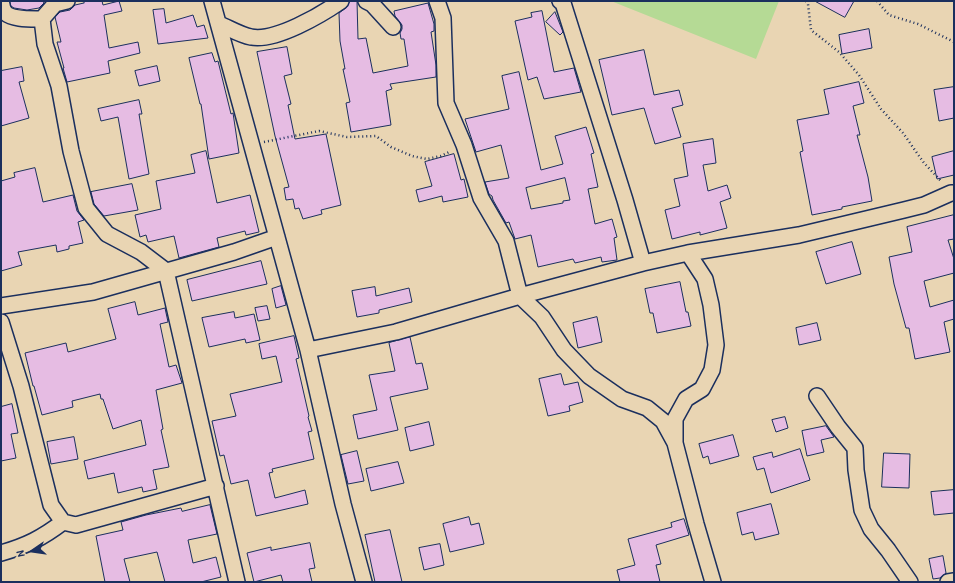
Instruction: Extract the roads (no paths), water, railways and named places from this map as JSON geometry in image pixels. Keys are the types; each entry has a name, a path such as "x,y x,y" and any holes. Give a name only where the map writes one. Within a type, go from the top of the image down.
{"street":[{"path":"1,1 5,17 42,20"},
{"path":"66,1 56,4 42,20 45,44 60,86 71,151 86,208 107,234 141,252 166,271 237,582"},
{"path":"212,1 308,350 343,504 364,582"},
{"path":"219,24 251,37 269,36 287,30 326,6 341,1"},
{"path":"366,1 372,4 393,27"},
{"path":"438,1 443,18 446,102 464,145 481,198 506,241 520,296 542,317 564,350 589,376 622,399 647,408 663,421 675,443 713,582"},
{"path":"560,1 563,3 575,41 625,200 643,264"},
{"path":"308,350 396,332 520,296 688,253 814,231 924,205 953,193"},
{"path":"1,306 93,292 234,252 277,237"},
{"path":"675,443 675,419 686,399 702,389 712,370 716,345 711,305 705,279 688,253"},
{"path":"1,322 21,386 51,505 63,522 76,525 216,486"},
{"path":"817,396 838,427 855,448 856,470 862,510 872,529 910,582"},
{"path":"1,553 18,549 44,536 63,522"},
{"path":"948,582 954,581"}]}
